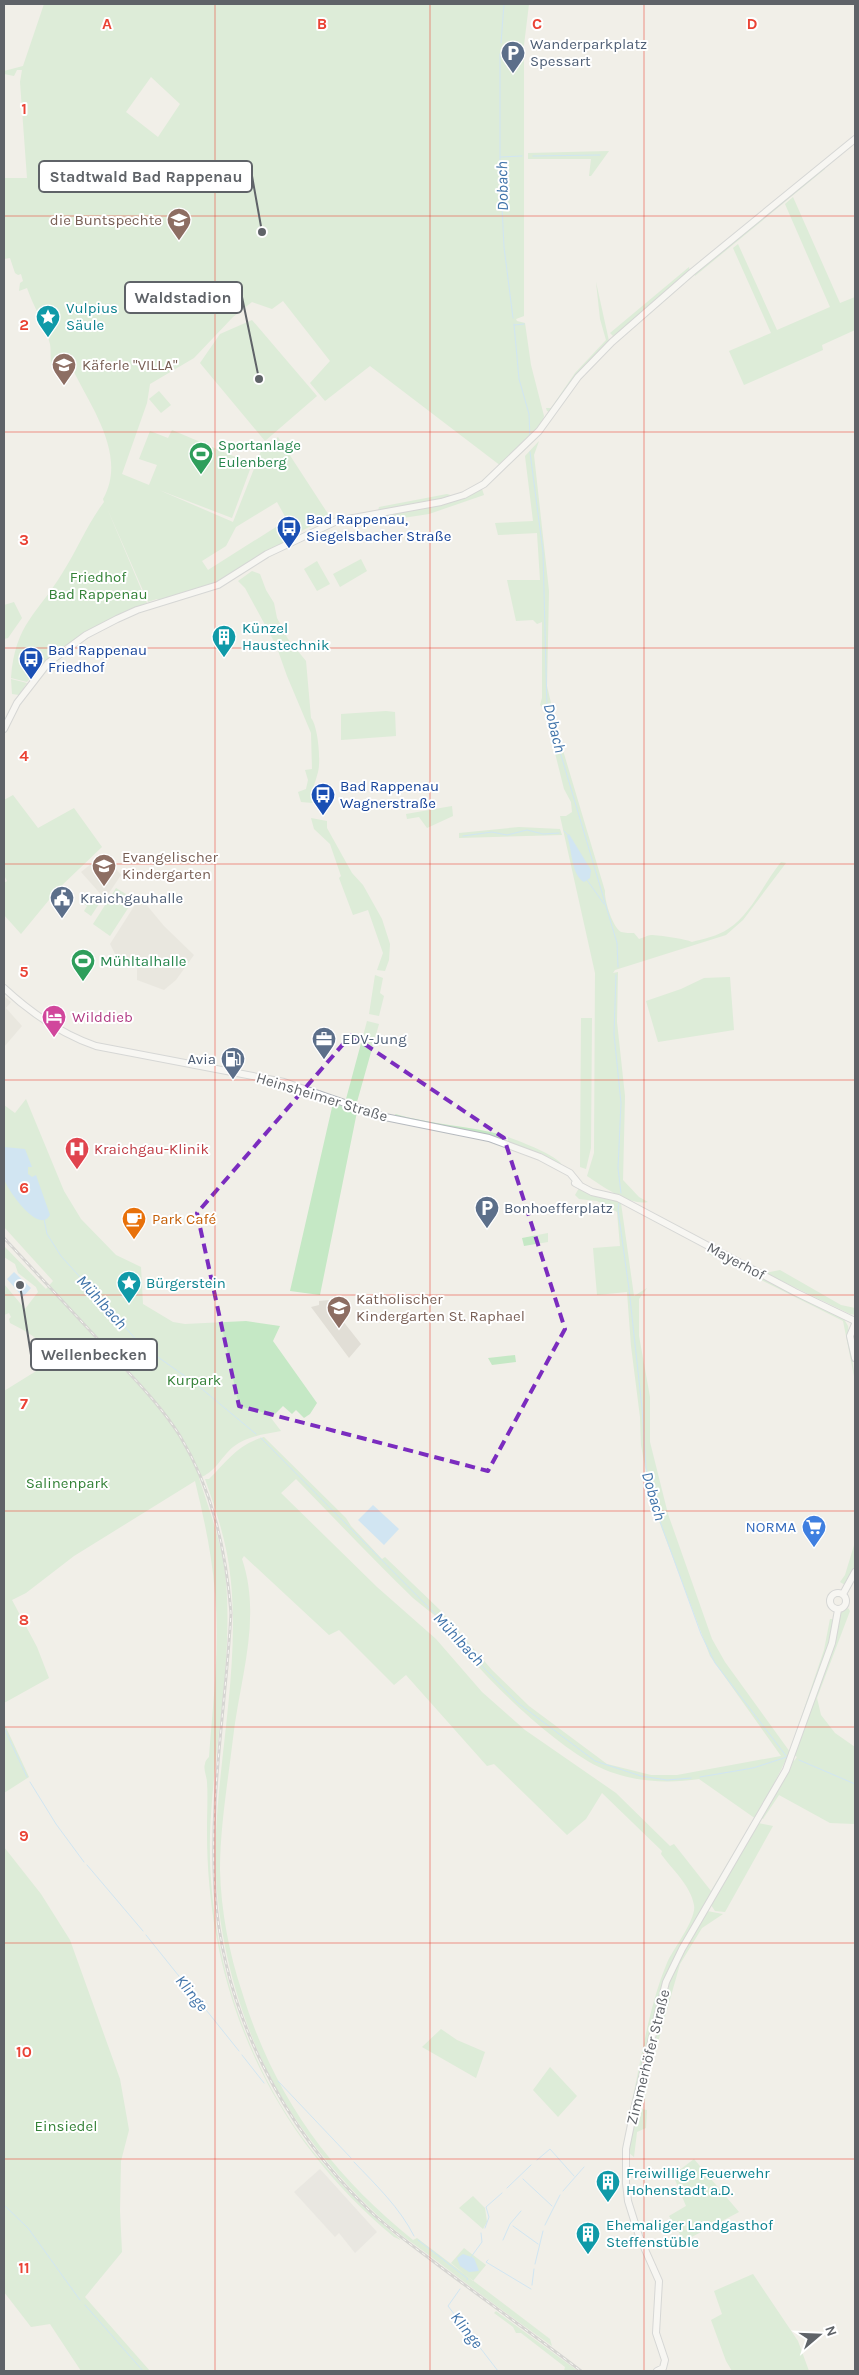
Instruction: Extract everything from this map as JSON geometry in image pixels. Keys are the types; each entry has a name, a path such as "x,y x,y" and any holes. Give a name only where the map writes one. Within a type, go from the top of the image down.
{"street":[{"path":"4,729 16,703 48,663 86,635 137,610 218,585 266,554 337,521 441,502 464,496 484,484 539,431 578,377 612,342 691,273 855,139"},
{"name":"Heinsheimer Straße","path":"4,988 40,1018 71,1036 96,1046 284,1082 385,1118 489,1138 540,1157 574,1176 579,1184 592,1192 618,1198"},
{"name":"Mayerhof","path":"618,1198 855,1322"},
{"path":"855,1322 850,1336 855,1358"},
{"path":"853,1348 855,1332"},
{"path":"843,1594 838,1593 831,1597 830,1604 838,1610 846,1604 843,1594 855,1572"},
{"name":"Zimmerhöfer Straße","path":"660,2369 665,2360 656,2333 659,2281 636,2229 626,2183 626,2149 635,2105 658,2011 673,1965 786,1770 832,1643 838,1610"}],"highlighted area":[{"path":"351,1035 504,1138 565,1329 488,1471 239,1406 197,1213"}],"shaded area":[{"name":"Evangelischer Kindergarten","path":"102,855 109,865 112,864 121,875 105,899 81,872"},
{"path":"140,897 164,926 194,955 176,980 164,990 137,980 137,964 119,962 110,944"},
{"path":"4,996 11,1002 6,1008 22,1026 4,1047"},
{"name":"Katholischer Kindergarten St. Raphael","path":"333,1300 339,1308 335,1311 361,1344 349,1358 311,1307 319,1305 319,1301"},
{"path":"320,2169 377,2232 355,2253 339,2233 335,2237 294,2192"}],"green space":[{"name":"Friedhof Bad Rappenau","path":"44,4 529,4 524,45 524,316 516,319 525,323 531,365 544,416 538,428 501,466 370,366 325,401 310,383 330,361 283,301 272,309 252,302 233,317 194,358 150,384 147,403 122,474 149,485 157,465 139,459 150,431 168,438 172,430 252,464 232,518 159,490 233,522 261,451 278,437 332,520 318,525 317,523 284,540 284,542 213,584 160,601 157,599 148,602 107,508 147,603 68,645 27,682 11,678 13,659 23,631 63,572 104,502 103,499 109,483 111,467 105,434 90,402 74,372 57,375 54,371 51,364 48,337 27,288 19,291 20,283 23,281 21,274 15,273 10,258 4,259 4,178 27,178 20,82 22,70 17,70 14,76 4,74 4,71 23,66","holes":["151,77 180,104 158,137 126,112","277,502 287,520 208,570 202,561 226,546 236,527"]},
{"path":"609,151 591,176 589,176 591,159 528,159 528,153"},
{"path":"825,167 825,169 695,276 694,274"},
{"path":"793,197 840,303 855,297 855,330 822,345 823,350 744,385 729,351 771,333 733,248 738,244 777,330 830,307 785,204"},
{"path":"689,267 690,272 614,337 610,333"},
{"path":"596,282 609,341 550,412 547,411 546,408 551,408 575,373 606,340 600,319"},
{"path":"252,320 317,396 265,441 200,363 220,334"},
{"path":"159,391 171,405 161,413 149,399"},
{"path":"539,441 534,455 549,591 547,686 559,737 612,920 621,932 634,933 639,939 655,935 692,942 715,935 728,929 744,915 781,862 786,863 743,920 726,935 615,970 613,973 618,972 617,1022 625,1096 623,1180 639,1197 648,1202 633,1201 625,1198 608,1190 587,1176 594,1153 595,973 560,816 566,816 572,812 571,802 564,789 544,709 540,705 542,698 542,622 537,624 533,620 516,621 507,580 540,580 537,533 498,535 495,523 533,521 525,456"},
{"path":"482,489 484,495 429,514 350,526 349,521 416,509"},
{"path":"447,494 454,496 378,511 379,507"},
{"path":"361,559 367,571 340,587 333,574"},
{"path":"317,561 330,584 317,591 304,569"},
{"path":"252,571 260,574 266,590 274,603 277,618 288,639 306,661 311,718 317,736 319,752 319,767 313,790 313,803 301,802 298,792 306,789 308,780 305,770 312,769 311,733 276,645 245,588 238,581"},
{"path":"14,602 22,618 8,638 4,639 4,605"},
{"path":"11,679 27,683 19,695 12,694"},
{"path":"395,712 396,736 341,740 341,714"},
{"path":"13,795 38,828 74,808 102,847 58,889 21,934 4,915 4,883 7,881 4,875 4,800"},
{"path":"452,806 453,816 427,828 419,817 407,819 406,814"},
{"path":"311,818 327,821 327,828 352,873 363,885 382,919 390,944 389,960 385,971 377,970 383,953 368,910 353,915 339,878 341,876 330,844 314,829"},
{"path":"519,827 560,829 562,835 459,838 459,833"},
{"path":"116,888 134,899 110,936 93,924"},
{"path":"89,893 101,901 91,916 84,911 87,906 82,902"},
{"path":"375,975 383,978 380,993 384,996 379,1016 369,1014"},
{"path":"730,977 734,1030 658,1042 646,1001 681,989 704,978"},
{"path":"581,1018 592,1018 591,1148 586,1169 580,1167"},
{"path":"367,1021 379,1024 357,1102 346,1099"},
{"path":"26,1099 64,1191 81,1219 116,1255 141,1267 143,1304 173,1322 185,1324 246,1321 280,1326 273,1341 317,1403 310,1414 304,1418 296,1410 292,1414 283,1406 271,1418 281,1431 256,1436 238,1443 210,1472 199,1478 216,1529 226,1582 227,1645 210,1834 211,1876 215,1917 223,1959 234,2000 248,2040 264,2076 253,2054 233,2001 218,1946 210,1888 205,1766 209,1757 217,1634 214,1579 210,1551 195,1481 74,1556 26,1593 12,1600 37,1647 49,1678 4,1703 4,1391 54,1360 41,1343 30,1334 10,1323 9,1319 11,1317 9,1313 4,1315 4,1284 25,1309 38,1292 36,1287 18,1273 15,1264 4,1257 4,1246 46,1289 53,1281 4,1227 4,1105 15,1113"},
{"path":"333,1103 357,1112 320,1295 290,1291"},
{"path":"395,1114 490,1132 504,1135 505,1137 503,1140 397,1117"},
{"path":"508,1137 546,1153 563,1166 508,1142"},
{"path":"579,1188 589,1194 621,1203 634,1296 647,1288 639,1299 639,1336 650,1397 650,1442 668,1514 712,1639 725,1662 790,1752 756,1819 699,1779 661,1781 623,1776 599,1767 567,1747 533,1720 501,1690 475,1663 442,1622 413,1598 296,1479 281,1493 377,1587 436,1639 482,1692 525,1730 616,1793 670,1846 674,1844 711,1891 752,1822 754,1823 668,1970 656,2007 634,2102 632,2101 655,1996 667,1963 688,1926 694,1911 689,1891 661,1854 662,1851 602,1793 586,1819 567,1835 494,1764 487,1766 406,1675 394,1685 339,1630 329,1635 244,1556 242,1559 248,1581 250,1626 233,1738 220,1853 224,1916 233,1962 242,1992 270,2065 308,2130 355,2187 383,2214 413,2240 417,2238 550,2339 552,2346 402,2235 378,2216 349,2187 328,2163 291,2112 273,2082 257,2049 232,1978 218,1905 216,1833 231,1676 233,1613 231,1582 225,1543 205,1479 209,1479 227,1460 247,1444 264,1437 346,1518 351,1526 382,1559 385,1557 441,1611 492,1670 529,1706 607,1764 651,1775 677,1775 781,1756 710,1656 651,1500 641,1445 640,1417 631,1346 627,1292 597,1295 593,1248 620,1246 617,1212 597,1201 579,1199 575,1195"},
{"path":"548,1233 548,1242 524,1246 522,1238"},
{"path":"709,1249 844,1319 848,1326 855,1381 843,1321 705,1252"},
{"path":"780,1270 841,1305 855,1308 855,1315 765,1273"},
{"path":"515,1355 516,1362 492,1365 488,1358"},
{"path":"855,1542 855,1567 845,1585 840,1582 845,1575"},
{"path":"848,1608 850,1611 817,1698 821,1715 835,1733 855,1747 855,1824 830,1823 779,1795 763,1819 761,1818 793,1758 794,1761 797,1757 794,1755 834,1645 841,1613"},
{"path":"830,1619 833,1619 832,1636 794,1744 792,1744 824,1650"},
{"path":"4,1723 29,1777 4,1793"},
{"path":"758,1823 773,1826 725,1912 715,1911 711,1905"},
{"name":"Einsiedel","path":"4,1847 41,1894 70,1940 120,2079 129,2130 121,2161 120,2211 122,2252 85,2297 150,2371 81,2371 50,2324 31,2327 4,2292"},
{"path":"707,1911 723,1914 702,1928 680,1964 647,2081 645,2101 640,2103 663,1997 673,1970"},
{"path":"441,2029 457,2040 485,2052 476,2078 422,2047"},
{"path":"550,2067 577,2096 558,2117 533,2090"},
{"path":"269,2083 287,2115 321,2162 354,2197 401,2240 394,2237 350,2196 312,2152 280,2105"},
{"path":"637,2108 647,2110 646,2128 637,2132 634,2157 628,2152"},
{"path":"694,2159 739,2212 684,2241 669,2216 686,2206 673,2175"},
{"path":"473,2196 485,2208 487,2222 483,2229 459,2208"},
{"path":"464,2248 486,2265 473,2281 451,2263"},
{"path":"753,2274 798,2341 809,2371 732,2371 726,2361 711,2320 722,2314 714,2291"},
{"path":"496,2311 578,2371 564,2371 565,2367 521,2333 516,2333 513,2327 494,2313"}],"water":[{"path":"569,834 591,870 590,878 584,882 580,879 574,868 567,836"},
{"path":"4,1147 25,1149 32,1167 28,1167 28,1174 32,1177 36,1175 50,1215 45,1220 39,1220 24,1209 7,1185 3,1172"},
{"path":"14,1272 31,1288 23,1297 7,1279"},
{"path":"373,1505 399,1529 384,1545 358,1520"},
{"path":"463,2254 474,2258 479,2271 469,2272 460,2266 457,2258"}],"waterway":[{"name":"Dobach","path":"501,43 504,4"},
{"name":"Dobach","path":"500,54 500,166 504,247 513,318"},
{"path":"533,156 600,155"},
{"path":"500,157 522,156"},
{"name":"Dobach","path":"514,324 519,379 529,414 530,437"},
{"path":"514,325 524,324"},
{"name":"Dobach","path":"530,452 543,552 547,708 617,943 618,967"},
{"path":"463,836 492,832 507,835 527,830 543,834 559,833"},
{"path":"564,831 568,835"},
{"path":"587,880 604,904"},
{"name":"Dobach","path":"616,975 614,1034 621,1103 618,1168 621,1193"},
{"name":"Dobach","path":"619,1203 618,1210 642,1408 646,1467 653,1502 701,1634 715,1663 787,1757 753,1768 700,1777"},
{"name":"Mühlbach","path":"44,1219 47,1234 61,1256 141,1345 196,1384 256,1434"},
{"name":"Mühlbach","path":"261,1438 452,1631 518,1703 595,1761 641,1776 667,1780 691,1778"},
{"name":"Klinge","path":"4,1728 27,1777"},
{"name":"Mühlbach","path":"799,1760 855,1784"},
{"name":"Klinge","path":"30,1782 56,1824 84,1862"},
{"name":"Klinge","path":"87,1865 143,1931"},
{"name":"Klinge","path":"146,1935 239,2051"},
{"name":"Klinge","path":"242,2055 264,2083"},
{"name":"Klinge","path":"278,2081 351,2158"},
{"path":"537,2160 550,2149 574,2176"},
{"name":"Klinge","path":"354,2162 395,2206 414,2236"},
{"path":"507,2188 531,2165"},
{"path":"563,2191 584,2167"},
{"path":"523,2179 552,2206"},
{"path":"485,2228 489,2217 486,2207 502,2193"},
{"path":"545,2225 560,2195"},
{"path":"4,2205 28,2228 80,2300"},
{"path":"503,2240 510,2224 521,2211"},
{"path":"513,2226 538,2244"},
{"path":"535,2264 543,2231"},
{"path":"471,2257 482,2242 481,2233"},
{"name":"Klinge","path":"418,2240 467,2280"},
{"path":"488,2260 486,2262 531,2289"},
{"path":"532,2285 534,2269"},
{"name":"Klinge","path":"460,2289 448,2306 498,2371"},
{"path":"85,2305 143,2371"}],"railway":[{"path":"4,1238 136,1380 164,1413 180,1436 191,1457 201,1478 216,1522 226,1567 231,1613 216,1787 214,1822 215,1891 220,1936 230,1980 245,2024 263,2065 285,2105 310,2143 370,2211 404,2239 581,2371"}],"place":[{"name":"Wanderparkplatz Spessart","path":"513,74"},
{"name":"Stadtwald Bad Rappenau","path":"262,232"},
{"name":"die Buntspechte","path":"179,241"},
{"name":"Vulpius Säule","path":"48,338"},
{"name":"Waldstadion","path":"259,379"},
{"name":"Käferle \"VILLA\"","path":"64,386"},
{"name":"Sportanlage Eulenberg","path":"201,475"},
{"name":"Bad Rappenau, Siegelsbacher Straße","path":"289,549"},
{"name":"Künzel Haustechnik","path":"224,658"},
{"name":"Bad Rappenau Friedhof","path":"31,680"},
{"name":"Bad Rappenau Wagnerstraße","path":"323,816"},
{"name":"Evangelischer Kindergarten","path":"104,887"},
{"name":"Kraichgauhalle","path":"62,919"},
{"name":"Mühltalhalle","path":"83,982"},
{"name":"Wilddieb","path":"54,1038"},
{"name":"EDV-Jung","path":"324,1060"},
{"name":"Avia","path":"233,1080"},
{"name":"Kraichgau-Klinik","path":"77,1170"},
{"name":"Bonhoefferplatz","path":"487,1229"},
{"name":"Park Café","path":"134,1240"},
{"name":"Wellenbecken","path":"20,1285"},
{"name":"Bürgerstein","path":"129,1304"},
{"name":"Katholischer Kindergarten St. Raphael","path":"339,1329"},
{"name":"NORMA","path":"814,1548"},
{"name":"Freiwillige Feuerwehr Hohenstadt a.D.","path":"608,2203"},
{"name":"Ehemaliger Landgasthof Steffenstüble","path":"588,2255"}],"park label":[{"name":"Kurpark","path":"194,1380"},
{"name":"Salinenpark","path":"67,1483"}]}
